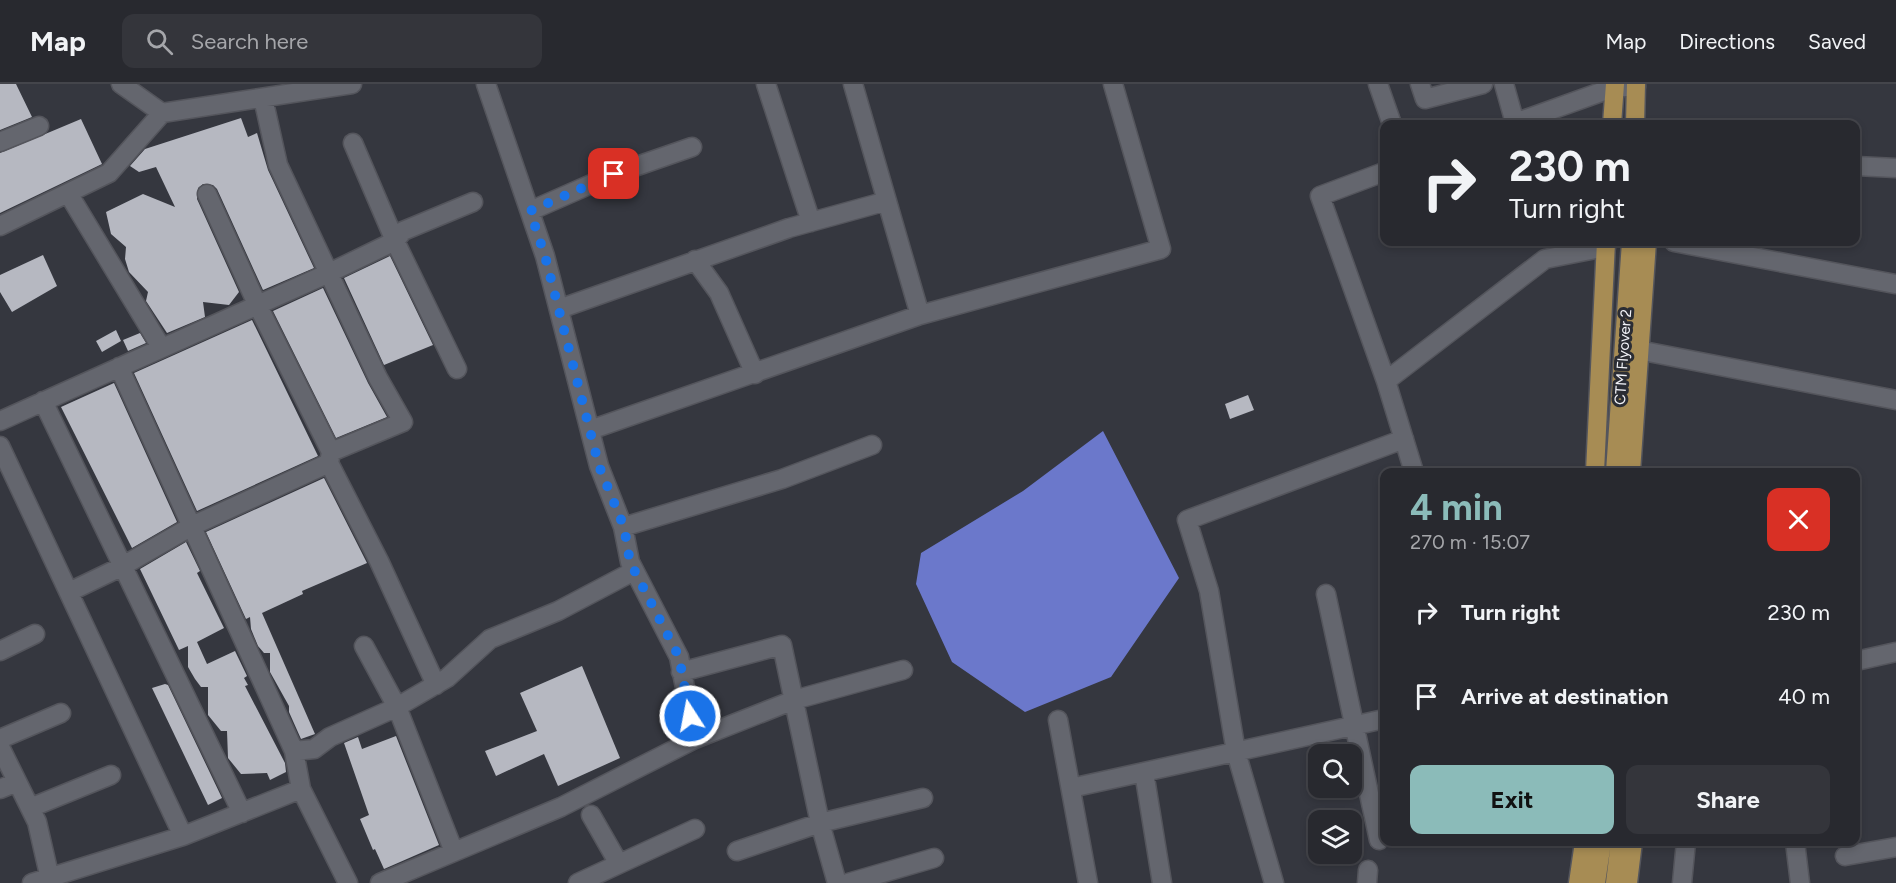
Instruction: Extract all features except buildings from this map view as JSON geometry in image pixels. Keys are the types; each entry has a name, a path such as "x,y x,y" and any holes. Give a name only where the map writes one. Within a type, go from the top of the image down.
{"main road":[{"path":"1612,120 1615,85"},
{"path":"1635,120 1636,86"},
{"path":"1594,468 1606,246"},
{"name":"CTM Flyover 2","path":"1616,468 1631,246"},
{"path":"1630,468 1647,246"},
{"path":"1578,883 1583,846"},
{"path":"1596,883 1601,846"},
{"path":"1616,883 1620,846"},
{"path":"1628,883 1633,846"}],"street":[{"path":"0,226 109,173 162,113 266,93 352,84"},
{"path":"486,84 545,256 599,466 624,527 630,562 679,657 695,739"},
{"path":"766,84 811,222"},
{"path":"853,84 920,315"},
{"path":"590,430 920,315 1161,249 1113,84"},
{"path":"1378,84 1391,120"},
{"path":"1420,84 1425,99 1483,84"},
{"path":"1504,84 1513,120"},
{"path":"129,85 162,113"},
{"path":"1524,120 1615,85 1636,86"},
{"path":"69,592 121,567 192,526 403,422 378,378 278,165 266,93"},
{"path":"0,142 39,126"},
{"path":"353,143 395,241 457,369"},
{"path":"530,211 614,174 692,147"},
{"path":"1860,166 1896,168"},
{"path":"1380,174 1320,196 1386,381 1413,468"},
{"path":"68,193 161,347"},
{"path":"207,194 436,686"},
{"path":"559,309 695,260 811,222 887,201"},
{"path":"0,421 329,273 395,241 404,231 473,202"},
{"path":"1386,381 1545,259 1598,246"},
{"path":"1695,246 1896,284"},
{"path":"695,260 719,292 755,374"},
{"path":"1638,350 1896,400"},
{"path":"119,367 294,751 301,789 348,883"},
{"path":"43,401 121,567 242,813"},
{"path":"1274,883 1236,752 1209,591 1187,520 1404,439"},
{"path":"624,527 782,479 872,445"},
{"path":"1,452 183,836"},
{"path":"294,751 314,749 330,737 397,707 436,686 490,639 558,610 634,571"},
{"path":"1326,594 1380,840"},
{"path":"0,651 35,634"},
{"path":"681,672 782,645 820,823 837,883"},
{"path":"364,646 397,707 454,852"},
{"path":"1860,660 1896,652"},
{"path":"380,883 561,807 695,739 794,700 903,670"},
{"path":"0,739 61,713"},
{"path":"1058,720 1088,883"},
{"path":"1071,788 1380,720"},
{"path":"0,747 8,785 30,808 37,822 51,880"},
{"path":"1144,772 1162,883"},
{"path":"30,808 111,775"},
{"path":"32,883 51,880 183,836 301,789"},
{"path":"737,851 820,823 923,798"},
{"path":"591,814 619,864"},
{"path":"578,883 695,829"},
{"path":"1682,883 1686,846"},
{"path":"1795,846 1800,883"},
{"path":"1845,856 1896,846"},
{"path":"848,883 934,858"}],"water":[{"path":"1103,431 1179,578 1111,677 1025,712 952,662 916,584 921,553 1023,491"}],"route":[{"path":"614,174 530,211 545,256 599,466 624,527 630,562 679,657 690,716"}]}
